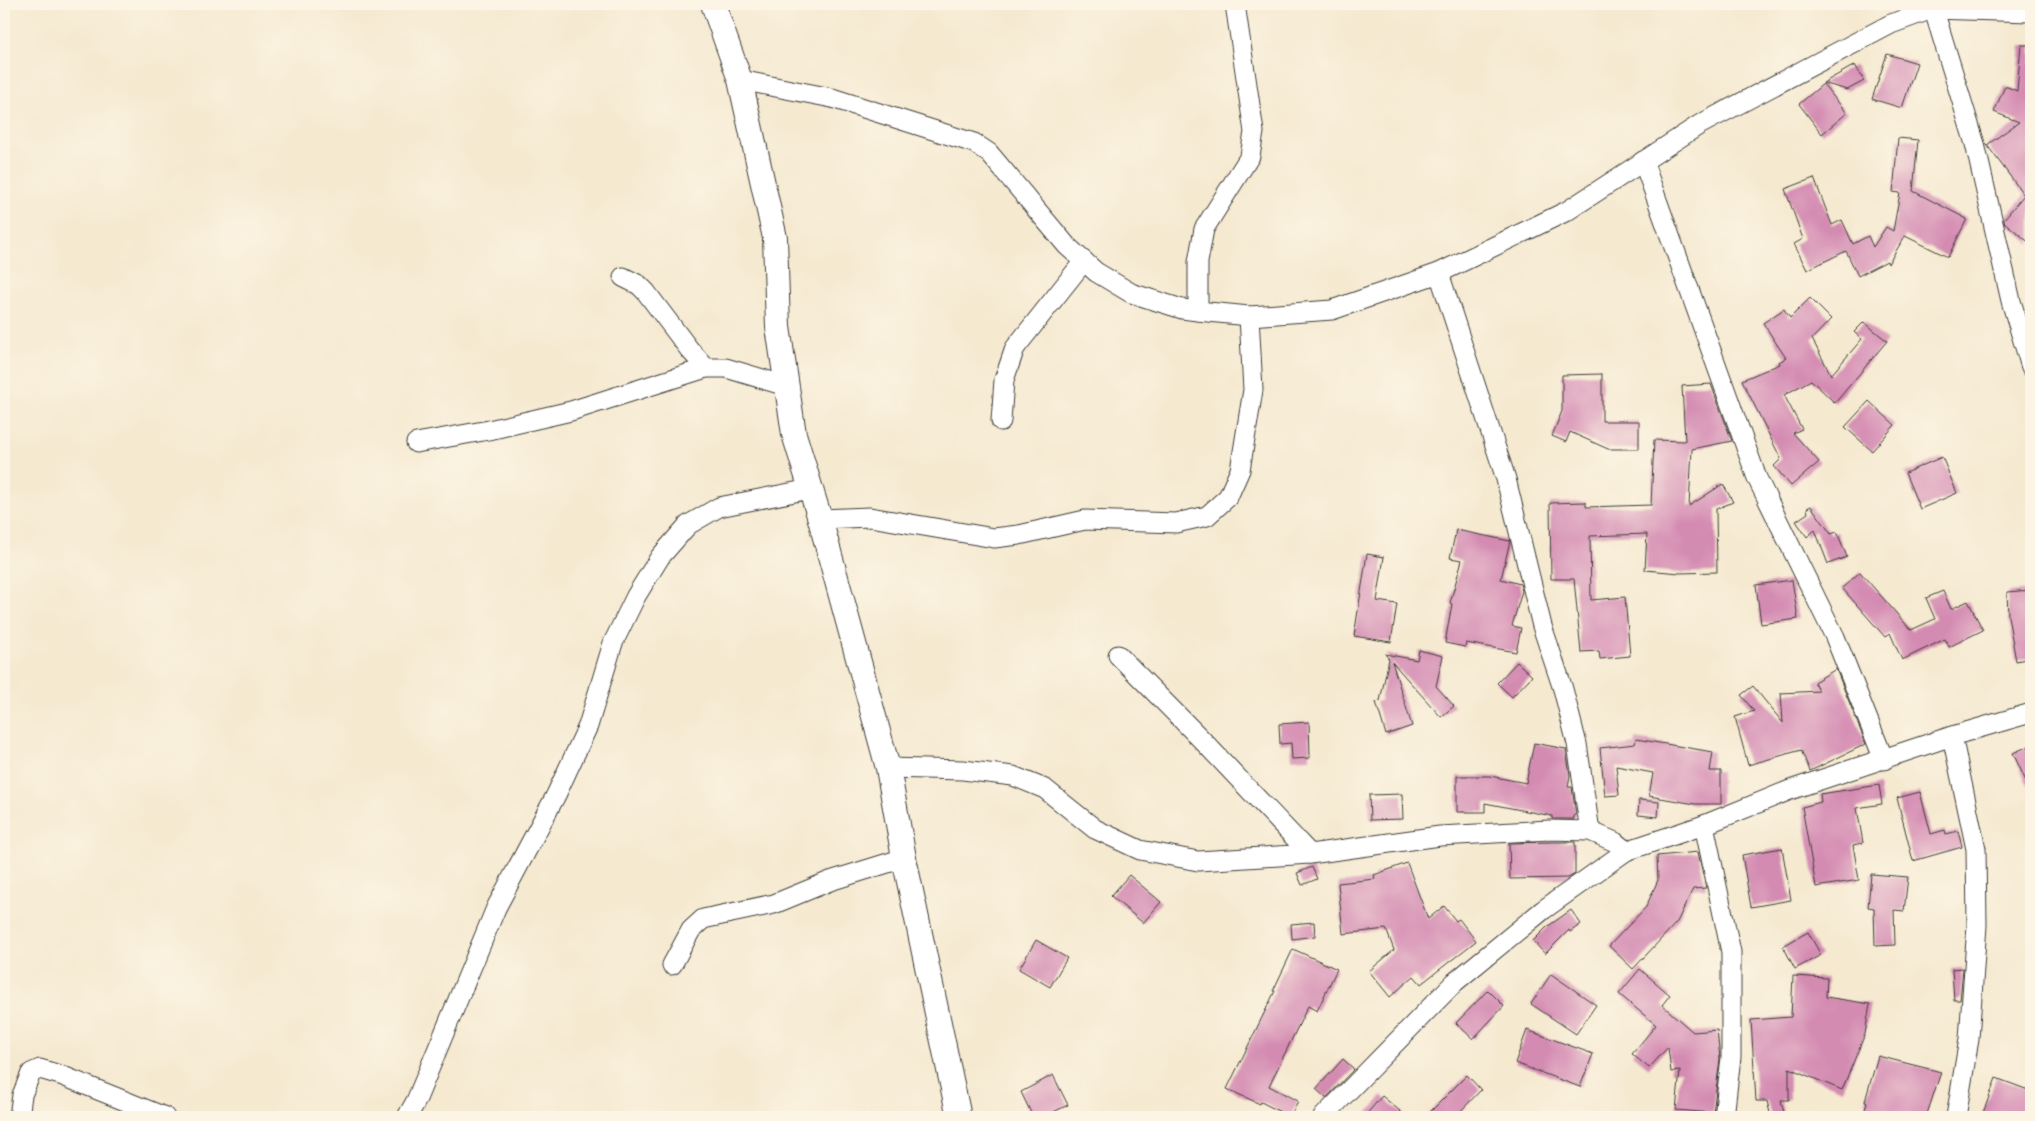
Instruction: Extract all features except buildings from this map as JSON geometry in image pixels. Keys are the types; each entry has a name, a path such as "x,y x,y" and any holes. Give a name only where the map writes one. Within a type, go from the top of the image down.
{"street":[{"path":"713,4 740,80 775,238 778,326 794,434 820,519 888,768 904,858 959,1117"},
{"path":"1198,311 1198,262 1204,229 1250,156 1254,132 1235,4"},
{"path":"740,80 832,98 974,143 989,153 1067,246 1096,272 1131,293 1182,309 1249,316 1332,310 1439,273 1567,211 1699,125 1891,24 1932,6 2031,12"},
{"path":"1932,6 1952,65 1975,144 2011,301 2031,367"},
{"path":"1643,161 1757,478 1835,637 1884,760"},
{"path":"1001,421 1004,380 1015,348 1084,261"},
{"path":"1439,273 1506,479 1542,626 1564,689 1577,744 1590,831"},
{"path":"623,277 639,285 646,292 688,349 706,368"},
{"path":"820,519 870,517 994,538 1019,536 1085,520 1176,524 1207,516 1228,497 1240,470 1253,390 1249,316"},
{"path":"416,443 489,430 571,411 706,368 726,368 786,386"},
{"path":"408,1117 496,908 556,795 588,726 613,643 636,596 660,557 688,525 719,507 810,489"},
{"path":"1118,655 1310,854"},
{"path":"1323,1117 1353,1084 1455,982 1543,910 1626,851 1704,825 1790,790 1952,736 2031,713"},
{"path":"1952,736 1976,849 1977,925 1969,1039 1956,1117"},
{"path":"888,768 963,770 1013,776 1045,789 1095,829 1140,850 1198,861 1310,854 1440,836 1550,830 1590,831 1615,842 1626,851"},
{"path":"1704,825 1731,952 1731,1057 1724,1117"},
{"path":"672,965 691,930 703,919 774,904 830,881 904,858"},
{"path":"19,1117 22,1095 31,1073 40,1069 165,1117"}]}
